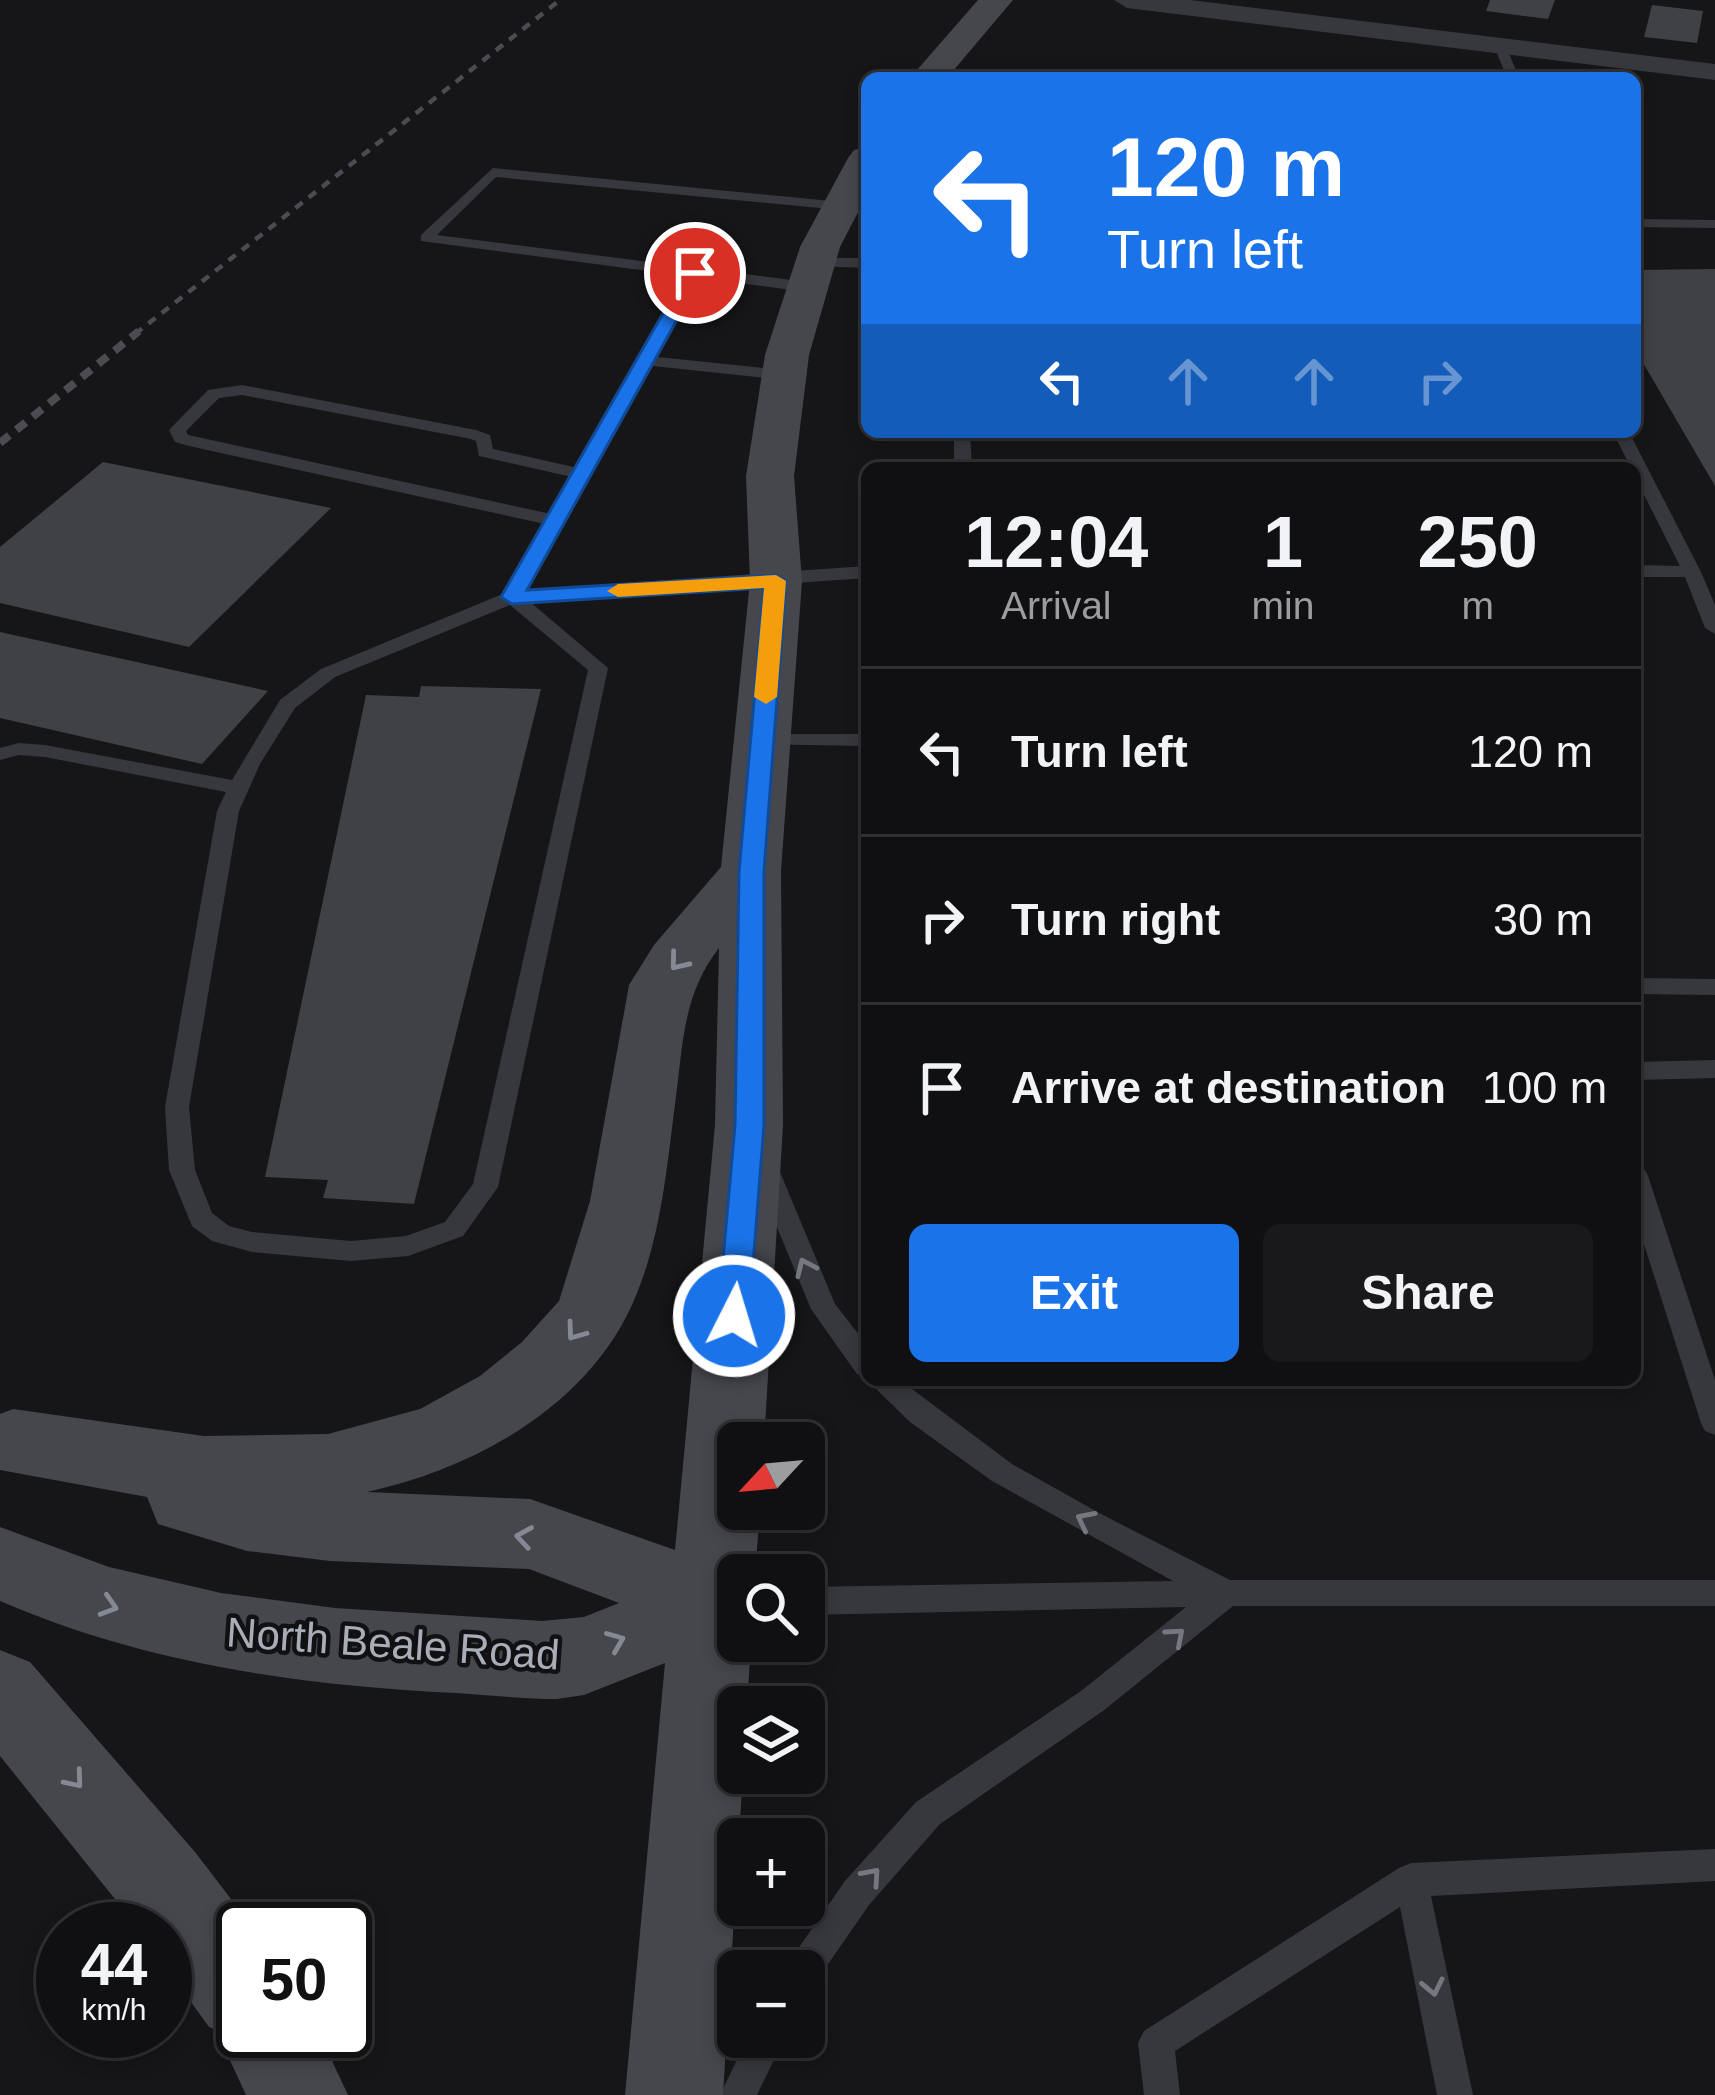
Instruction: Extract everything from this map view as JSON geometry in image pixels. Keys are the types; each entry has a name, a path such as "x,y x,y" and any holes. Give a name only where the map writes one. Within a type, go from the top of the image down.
{"main road":[{"path":"933,72 996,0"},
{"path":"728,1554 749,1125 752,871 776,581 770,476 784,375 811,275 861,170"},
{"path":"7,1438 146,1466 238,1475 337,1467 413,1447 476,1419 533,1379 572,1340 602,1293 662,981 752,871"},
{"path":"7,1438 88,1473 247,1516 330,1526 530,1534 717,1598"},
{"name":"North Beale Road","path":"0,1563 58,1590 157,1621 265,1641 408,1652 574,1659 717,1604"},
{"path":"674,2095 720,1662"},
{"path":"0,1690 162,1884 216,1957"},
{"path":"279,2058 299,2095"}],"street":[{"path":"1127,0 1715,72"}],"lane":[{"path":"1499,46 1510,72"},
{"path":"842,206 493,172 427,238 695,273 811,275 861,264"},
{"path":"1641,223 1715,224"},
{"path":"512,597 695,273"},
{"path":"648,361 784,375"},
{"path":"556,521 195,442 181,438 177,430 214,394 242,390 476,435 484,439 485,452 583,474"},
{"path":"1641,471 1715,628"},
{"path":"1641,572 1692,572"},
{"path":"512,597 596,661 598,668 485,1187 454,1229 408,1246 351,1251 252,1242 221,1234 201,1219 182,1170 177,1107 228,811 287,704 328,673 512,597 861,573"},
{"path":"762,740 861,740"},
{"path":"0,754 19,749 45,751 238,788"},
{"path":"1641,986 1715,986"},
{"path":"1641,1071 1715,1069"},
{"path":"749,1125 824,1309 861,1358"},
{"path":"1641,1195 1715,1423"},
{"path":"886,1386 929,1426 986,1464 1227,1593"},
{"path":"818,1950 857,1893 928,1813 1092,1701 1227,1593"},
{"path":"825,1601 1227,1593 1715,1593"},
{"path":"1162,2095 1156,2042 1411,1880 1715,1864"},
{"path":"1411,1880 1455,2095"},
{"path":"738,2095 756,2058"}],"building":[{"path":"1490,0 1555,0 1548,19 1486,11"},
{"path":"1652,5 1703,11 1697,43 1644,37"},
{"path":"1715,269 1715,486 1641,359 1641,270"},
{"path":"103,462 331,508 189,647 0,603 0,547"},
{"path":"0,632 268,691 202,764 0,718"},
{"path":"421,686 541,689 414,1204 323,1198 328,1180 265,1177 366,695 419,697"}],"railway":[{"path":"135,334 560,0"},
{"path":"0,443 139,331"}],"slow traffic":[{"path":"618,591 776,581 766,697"}],"route":[{"path":"695,273 512,597 776,581 752,871 749,1125 734,1316"}]}
